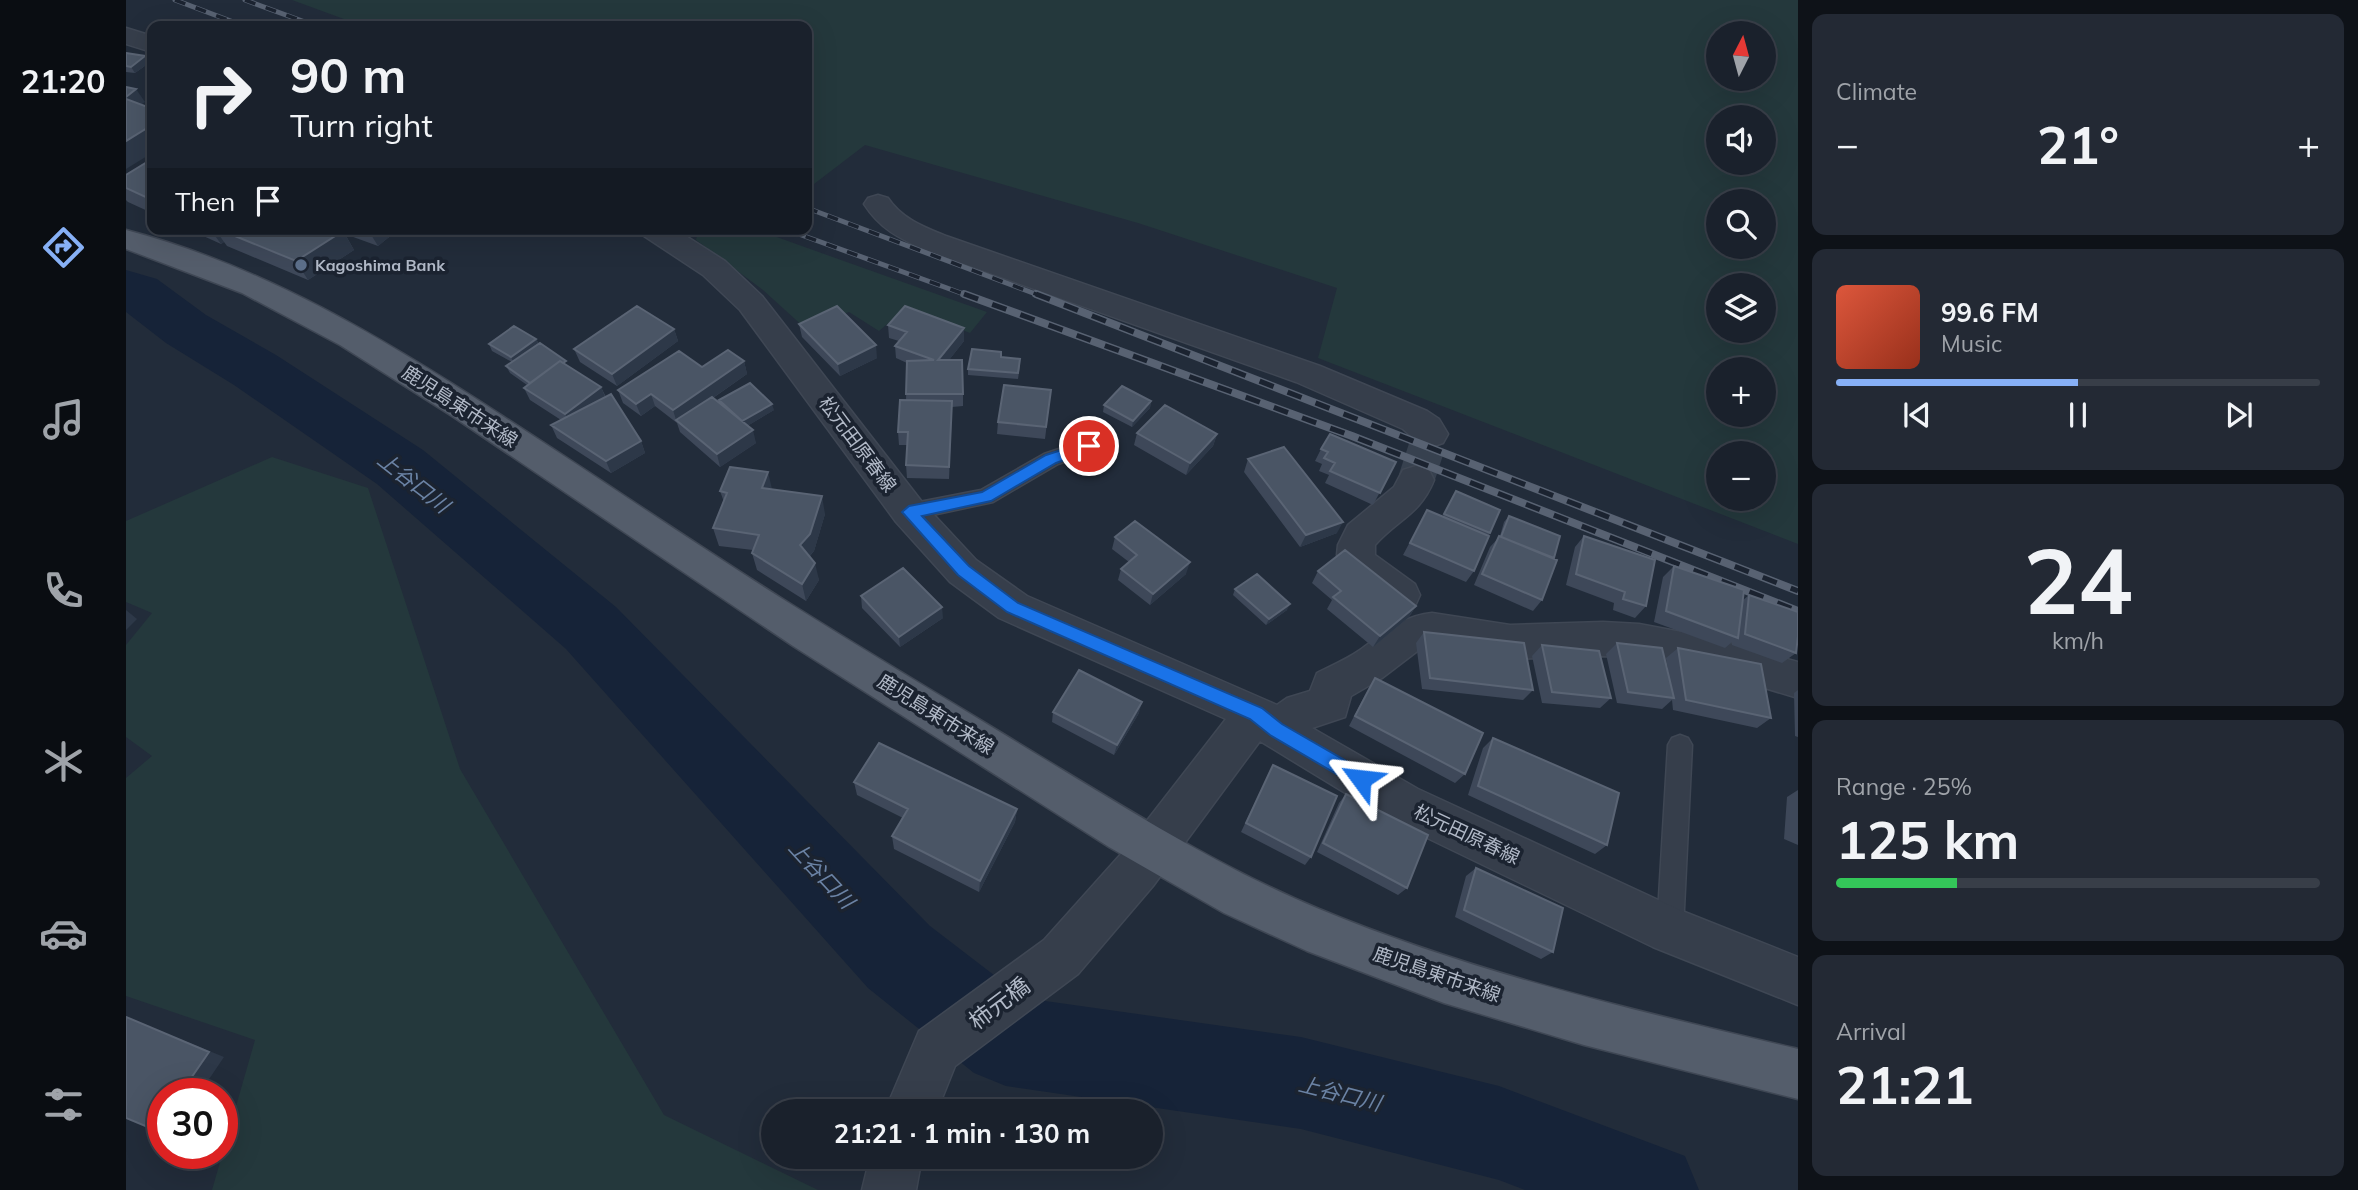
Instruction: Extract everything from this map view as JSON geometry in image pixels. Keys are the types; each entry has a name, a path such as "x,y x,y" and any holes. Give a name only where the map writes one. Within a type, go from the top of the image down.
{"main road":[{"name":"鹿児島東市来線","path":"126,239 207,267 289,303 374,352 445,394 739,591 1152,849 1239,897 1398,963 1614,1030 1798,1074"}],"street":[{"path":"126,36 147,42"},
{"path":"878,204 885,218 965,255 988,259 1008,270 1319,378 1415,420 1431,434"},
{"name":"松元田原春線","path":"663,235 714,268 751,303 909,512 963,571 1013,607 1266,721 1403,804 1670,930 1798,981"},
{"path":"1416,480 1408,498 1384,513 1365,531 1356,545 1355,554 1362,566 1420,610 1437,631 1454,631 1494,641 1525,643 1615,638 1645,642 1679,648 1798,680"},
{"name":"柿元橋","path":"916,1099 937,1049 1060,957 1266,721 1330,704 1331,686 1370,665 1398,641 1420,631 1437,631"},
{"path":"889,1190 893,1169"}],"lane":[{"path":"909,512 986,497 1051,459 1089,446"},
{"path":"1670,930 1681,745"}],"green space":[{"path":"292,0 1798,0 1798,544 1713,511 1776,511 1776,441 1706,441 1706,508 1318,358 1337,288 1138,223 865,145 812,183 812,21 349,21"},
{"path":"697,235 771,235 987,312 970,333 906,308 879,331 849,312 806,329 763,290 696,240"},
{"path":"272,457 368,488 460,769 664,1115 761,1162 761,1169 775,1169 818,1190 212,1190 218,1169 238,1169 238,1099 255,1040 126,996 126,778 152,756 126,737 126,645 152,613 126,602 126,521"}],"building":[{"path":"126,53 145,56 131,67 126,66"},
{"path":"126,87 136,89 126,97"},
{"path":"126,99 147,107 147,128 126,141"},
{"path":"147,162 147,198 126,188 126,175"},
{"path":"233,235 337,235 296,261"},
{"path":"637,306 674,329 612,374 574,349"},
{"path":"837,306 876,345 838,364 799,324"},
{"path":"905,306 964,328 938,360 962,360 963,394 906,394 907,361 934,360 895,346 907,332 888,325"},
{"path":"514,326 536,339 511,357 489,344"},
{"path":"540,343 566,361 560,361 530,383 506,366"},
{"path":"972,349 1001,352 1001,357 1020,359 1018,373 968,369"},
{"path":"728,350 744,361 673,410 651,394 636,404 618,390 679,351 702,367"},
{"path":"560,361 601,387 565,414 524,388"},
{"path":"750,383 772,404 742,421 719,400"},
{"path":"1004,385 1051,390 1046,427 998,422"},
{"path":"1122,386 1151,401 1133,421 1104,405"},
{"path":"611,394 641,441 606,461 551,425"},
{"path":"712,397 753,430 717,454 676,420"},
{"path":"900,400 952,401 949,467 906,465 908,432 898,432"},
{"path":"1165,405 1217,434 1190,463 1137,433"},
{"path":"1330,434 1396,462 1380,493 1330,471 1335,463 1324,458 1328,452 1321,449"},
{"path":"1284,447 1343,522 1306,535 1248,459"},
{"path":"730,467 768,472 762,488 822,496 810,534 800,545 815,563 802,584 752,553 759,535 713,528 727,493 720,491"},
{"path":"1456,491 1500,510 1490,533 1444,514"},
{"path":"1427,510 1489,536 1474,571 1410,543"},
{"path":"1509,516 1560,536 1554,558 1501,537"},
{"path":"1135,521 1190,562 1153,594 1121,569 1137,555 1115,537"},
{"path":"1499,536 1557,560 1542,600 1482,574"},
{"path":"1584,536 1655,560 1646,606 1623,599 1625,592 1576,574"},
{"path":"1345,550 1416,606 1380,636 1333,597 1341,591 1318,571"},
{"path":"1674,566 1744,590 1738,638 1666,611"},
{"path":"903,568 942,607 899,637 861,596"},
{"path":"1257,574 1290,604 1269,619 1235,589"},
{"path":"1749,595 1798,612 1796,653 1745,634"},
{"path":"1424,632 1524,643 1533,690 1430,678"},
{"path":"1617,643 1662,648 1674,698 1628,692"},
{"path":"1542,645 1599,651 1611,698 1552,692"},
{"path":"1678,648 1761,664 1771,718 1686,700"},
{"path":"1079,670 1142,702 1117,745 1053,712"},
{"path":"1375,678 1483,733 1465,774 1355,716"},
{"path":"1493,738 1619,793 1607,845 1478,786"},
{"path":"879,743 1017,809 980,881 892,836 908,809 854,782"},
{"path":"1273,765 1337,796 1311,857 1246,823"},
{"path":"1346,794 1428,835 1407,888 1323,843"},
{"path":"1476,868 1563,908 1553,952 1464,910"},
{"path":"126,1017 209,1052 191,1078 147,1078 147,1127 126,1118"}],"waterway":[{"name":"上谷口川","path":"126,289 137,292 186,329 255,370 400,467 591,628 899,957 1006,1041 1301,1083 1499,1133 1651,1190"}],"tunnel":[{"path":"1416,480 1431,434"}],"railway":[{"path":"175,0 231,21"},
{"path":"245,0 302,21"},
{"path":"812,210 1041,296"},
{"path":"801,235 969,296"},
{"path":"964,294 1352,436 1798,611"},
{"path":"1036,294 1798,591"}],"place":[{"name":"Kagoshima Bank","path":"301,265"}],"route":[{"path":"1089,446 1051,459 986,497 909,512 963,571 1013,607 1256,713 1276,729 1361,779"}]}
